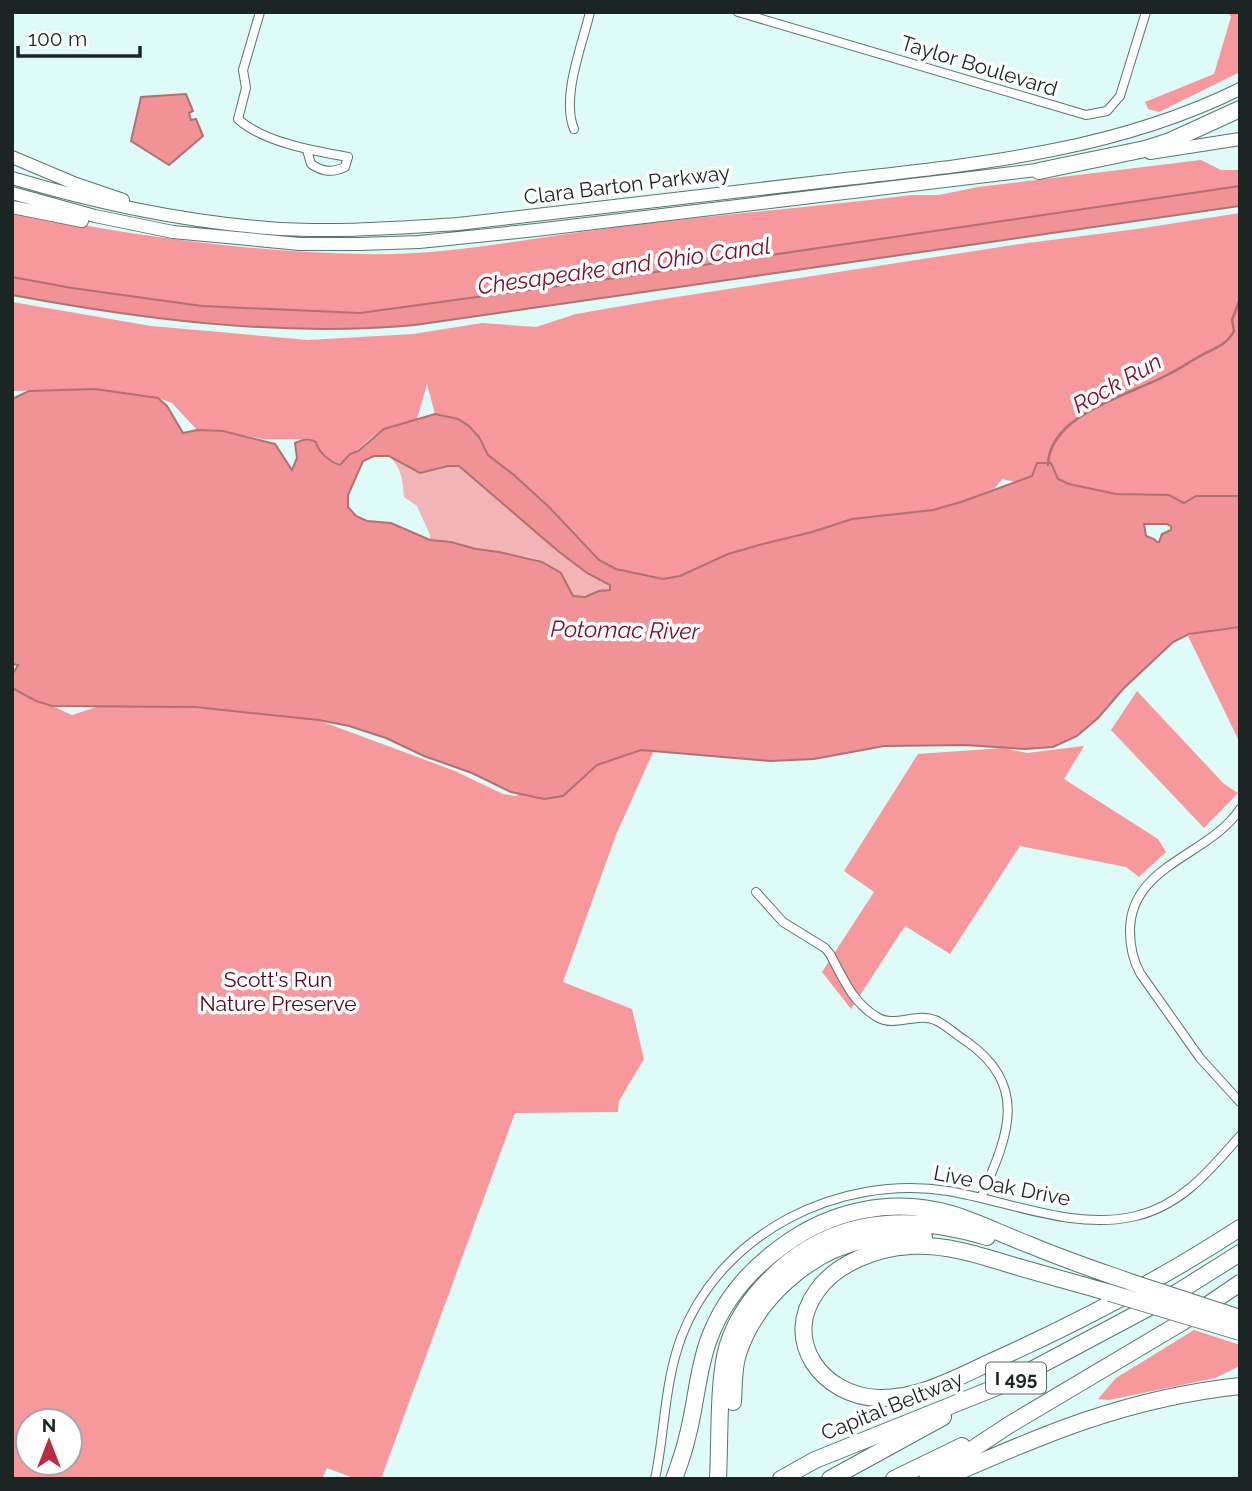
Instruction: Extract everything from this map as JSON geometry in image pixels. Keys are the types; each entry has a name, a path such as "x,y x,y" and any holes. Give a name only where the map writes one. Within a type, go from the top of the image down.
{"highway":[{"path":"1039,170 1162,144 1240,109"},
{"path":"674,1479 688,1437 693,1402 708,1340 724,1309 744,1280 773,1252 822,1223 864,1209 927,1208 985,1226 1130,1282"},
{"path":"729,1479 725,1355 733,1331 745,1308 761,1287 785,1263 811,1245 840,1233 878,1224 946,1226 1240,1318"},
{"path":"1240,1228 1167,1271 1036,1341 925,1391 878,1398 853,1395 834,1386 819,1372 809,1356 805,1340 806,1312 824,1282 841,1268 863,1257 907,1247 951,1248 1110,1293 1240,1332"},
{"path":"718,1479 738,1355 749,1330 765,1304 791,1277 826,1254 864,1240 899,1236 926,1237 954,1241 1110,1293"},
{"name":"Capital Beltway","path":"781,1479 815,1460 1007,1383 1178,1292 1240,1253"},
{"name":"I 495","path":"927,1479 1009,1425 1150,1342 1240,1283"},
{"path":"830,1479 1007,1383"},
{"path":"942,1479 1084,1419 1133,1405 1240,1386"},
{"path":"894,1479 1009,1425"}],"main road":[{"name":"Clara Barton Parkway","path":"12,178 65,194 201,221 270,228 333,230 458,224 1034,155 1097,141 1205,106 1240,89"},
{"name":"Clara Barton Parkway","path":"12,193 94,216 173,232 300,244 419,242 1039,170 1240,139"},
{"path":"12,157 109,195 201,221"},
{"path":"12,207 84,221 173,232"}],"street":[{"path":"260,12 243,70 246,88 238,118 247,128 307,150 348,157 345,167 335,172 320,170 311,164 307,150"},
{"path":"574,129 569,117 570,96 590,12"},
{"name":"Taylor Boulevard","path":"738,12 1086,115 1108,111 1120,96 1146,12"},
{"path":"1240,809 1213,838 1151,880 1138,897 1130,926 1130,942 1140,973 1200,1058 1240,1102"},
{"path":"756,892 783,922 830,954 859,1004 883,1020 934,1019 977,1049 991,1065 1006,1096 1008,1124 1003,1146 981,1198"},
{"name":"Live Oak Drive","path":"654,1479 668,1380 682,1336 723,1270 754,1241 803,1211 856,1193 889,1188 929,1188 1085,1220 1138,1216 1164,1206 1185,1192 1209,1171 1240,1136"}],"shaded area":[{"path":"389,456 420,473 459,466 558,551 587,573 609,585 610,591 573,596 561,574 541,561 430,540 417,506 404,497 401,474"}],"green space":[{"path":"1228,12 1240,12 1240,72 1159,112 1148,109 1145,102 1214,74 1231,17"},
{"path":"1201,160 1221,170 1240,170 1240,186 360,313 202,306 12,277 12,212 143,235 231,246 320,253 393,254 480,246 675,220 912,195 939,195 978,187"},
{"path":"1240,213 1240,496 1196,496 1184,503 1116,494 1058,479 1032,476 1016,482 1002,479 995,488 961,502 901,515 852,519 759,545 680,576 663,579 616,569 599,560 550,508 488,455 479,437 446,416 435,414 427,384 417,419 379,432 340,465 324,455 311,439 262,439 223,431 197,430 172,403 158,398 95,389 12,391 12,302 151,326 308,340 413,334 482,323 536,327 576,314 657,300"},
{"path":"1240,621 1240,743 1188,636 1211,625"},
{"name":"Scott's Run Nature Preserve","path":"12,688 72,715 106,704 299,713 455,771 503,794 517,796 523,780 561,741 654,750 616,835 563,982 632,1009 644,1059 619,1101 618,1112 515,1113 381,1479 356,1479 327,1468 322,1479 12,1479"},
{"path":"1137,691 1224,784 1238,793 1204,828 1111,730"},
{"path":"1084,746 1064,779 1158,839 1166,852 1139,877 1126,867 1020,846 950,954 905,926 851,1009 822,972 874,892 844,871 918,754 1003,748 1027,753"},
{"path":"1194,1330 1240,1345 1240,1366 1215,1378 1109,1400 1098,1399 1116,1378"}],"water":[{"path":"186,94 193,111 189,113 191,120 196,119 203,136 169,165 131,141 141,97"},
{"name":"Chesapeake and Ohio Canal","path":"1240,186 1240,206 415,325 314,329 213,324 113,312 12,295 12,277 202,306 360,313"},
{"name":"Potomac River","path":"95,389 158,398 167,406 183,433 197,430 223,431 275,444 292,470 297,458 295,443 301,441 316,442 325,456 340,465 350,454 358,451 384,429 435,414 458,419 479,437 488,455 550,508 599,560 616,569 663,579 680,576 728,554 852,519 933,510 961,502 1032,476 1037,463 1051,463 1058,479 1069,484 1116,494 1169,495 1184,503 1196,496 1240,496 1240,627 1189,634 1173,642 1123,689 1098,718 1077,736 1053,747 1025,749 965,745 884,746 814,759 770,761 641,750 597,765 563,796 544,799 511,792 386,738 319,720 195,707 52,706 12,688 12,675 18,665 12,664 12,399 29,391","holes":["374,456 389,456 420,473 459,466 558,551 587,573 610,585 610,590 585,597 573,596 561,573 542,562 430,540 391,523 367,521 356,516 348,507 348,495 363,461","1144,524 1167,524 1171,526 1171,530 1162,534 1157,542 1146,536"]}],"waterway":[{"name":"Rock Run","path":"1048,465 1052,447 1062,432 1076,419 1171,373 1228,340 1234,331 1232,320 1240,299"}]}
